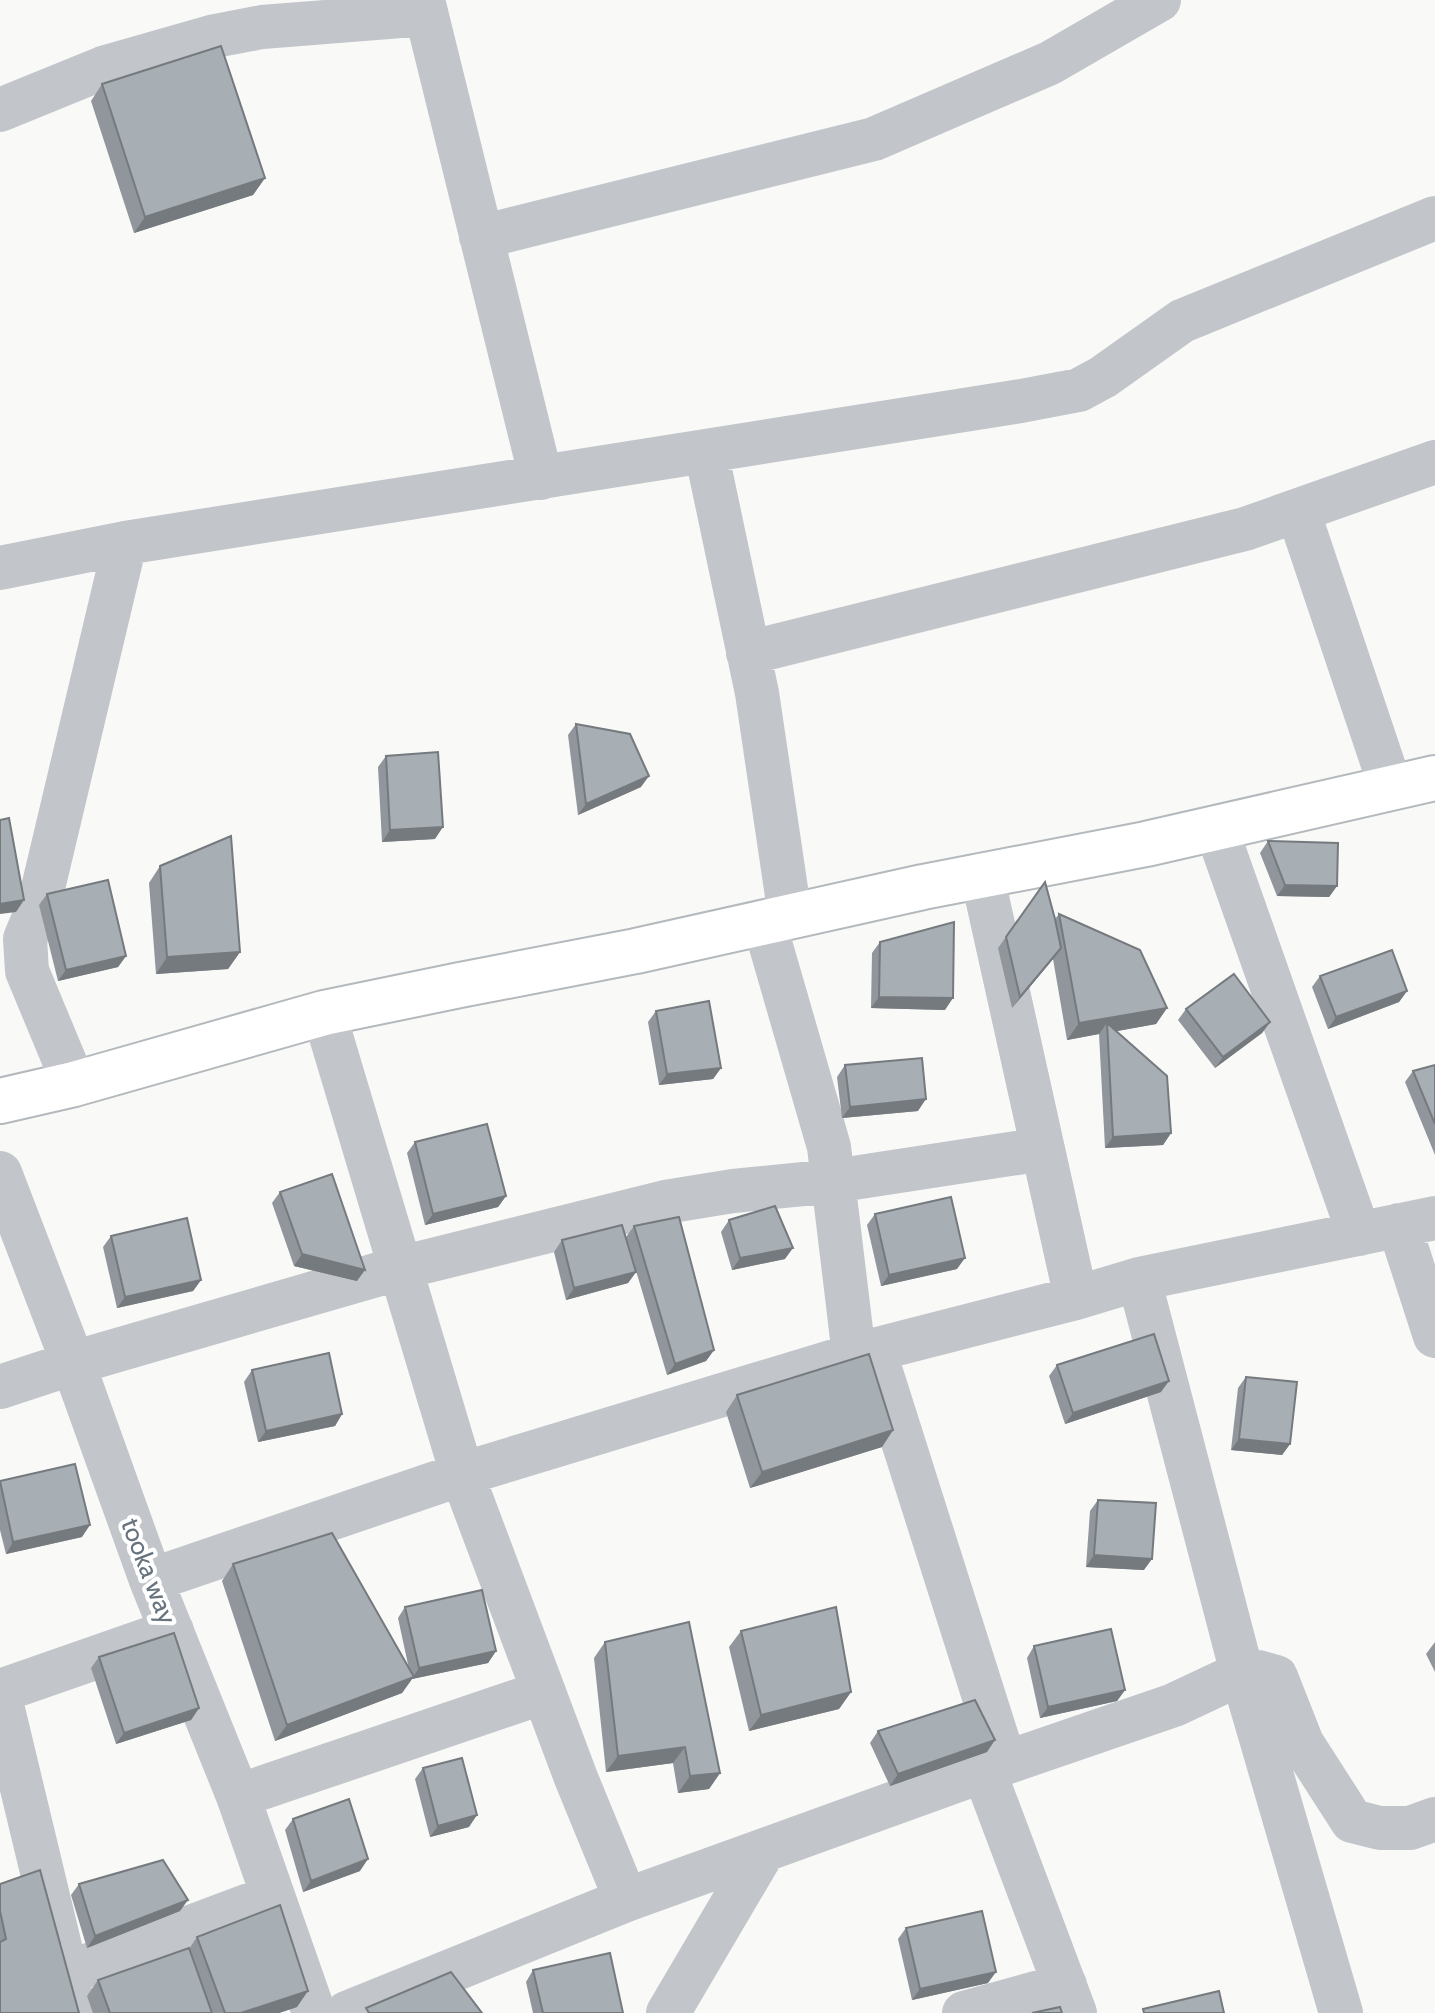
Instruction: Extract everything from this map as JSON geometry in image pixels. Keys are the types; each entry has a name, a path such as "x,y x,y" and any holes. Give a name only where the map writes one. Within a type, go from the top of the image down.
{"street":[{"path":"481,237 874,139 1050,63 1159,0"},
{"path":"0,110 103,68 215,36 262,27 424,7 541,478"},
{"path":"0,568 125,543 1079,390 1103,377 1182,321 1435,218"},
{"path":"706,451 757,693 777,919 829,1147 864,1352 1070,1999 964,2013"},
{"path":"748,653 1245,529 1435,462"},
{"path":"1298,511 1391,788"},
{"path":"74,1084 27,971 25,939 39,905 125,543"},
{"path":"0,1101 74,1084 324,1013 636,951 982,875 1146,844 1435,778"},
{"path":"1216,828 1398,1226 1435,1336"},
{"path":"982,875 1076,1298"},
{"path":"324,1013 462,1474 581,1791 626,1900"},
{"path":"0,1387 400,1268 665,1202 733,1191 834,1181 1043,1149"},
{"name":"tooka way","path":"0,1173 151,1580 238,1796 314,2013"},
{"path":"151,1580 462,1474 864,1352 1139,1279 1398,1226"},
{"path":"1139,1279 1242,1673 1341,2013"},
{"path":"0,1691 172,1631"},
{"path":"347,2013 461,1987 626,1900 1174,1705 1242,1673 1258,1672 1276,1677 1302,1743 1352,1821 1380,1828 1410,1828 1435,1819"},
{"path":"238,1796 544,1692"},
{"path":"0,1697 71,1993 273,1896"},
{"path":"668,2013 764,1850"}],"building":[{"path":"221,46 265,178 145,217 102,84"},
{"path":"576,724 630,734 649,776 586,804"},
{"path":"438,752 443,827 390,830 386,756"},
{"path":"9,818 24,900 0,904 0,820"},
{"path":"231,836 240,952 167,957 160,866"},
{"path":"1268,841 1338,843 1337,886 1285,885"},
{"path":"108,880 126,956 66,970 47,894"},
{"path":"1045,882 1061,948 1020,997 1006,937"},
{"path":"1059,914 1140,950 1167,1008 1079,1023"},
{"path":"954,922 953,998 879,997 880,942"},
{"path":"1392,950 1407,991 1336,1017 1320,976"},
{"path":"1234,974 1270,1022 1223,1057 1186,1009"},
{"path":"709,1001 721,1068 667,1074 656,1011"},
{"path":"1107,1023 1167,1076 1171,1133 1113,1137"},
{"path":"922,1058 926,1099 850,1107 845,1065"},
{"path":"1435,1065 1435,1124 1413,1071"},
{"path":"487,1124 506,1196 433,1214 415,1142"},
{"path":"332,1174 365,1270 302,1254 280,1192"},
{"path":"951,1197 965,1258 889,1275 875,1214"},
{"path":"775,1206 793,1248 740,1258 729,1220"},
{"path":"679,1217 714,1350 675,1364 634,1226"},
{"path":"187,1218 201,1280 125,1297 111,1236"},
{"path":"622,1225 636,1272 574,1288 562,1240"},
{"path":"1154,1334 1169,1381 1073,1413 1057,1365"},
{"path":"329,1353 342,1414 266,1431 252,1370"},
{"path":"869,1354 893,1430 762,1472 737,1395"},
{"path":"1246,1377 1297,1382 1290,1444 1239,1439"},
{"path":"75,1464 90,1525 13,1542 0,1481"},
{"path":"1098,1500 1156,1503 1152,1559 1094,1555"},
{"path":"332,1533 414,1677 287,1725 233,1564"},
{"path":"482,1590 496,1651 419,1668 405,1607"},
{"path":"836,1607 851,1692 761,1715 741,1631"},
{"path":"689,1622 720,1773 690,1776 685,1747 618,1756 605,1642"},
{"path":"1111,1629 1125,1690 1048,1707 1034,1646"},
{"path":"174,1633 199,1708 124,1733 99,1657"},
{"path":"975,1700 995,1740 898,1774 878,1731"},
{"path":"462,1758 477,1815 438,1826 423,1768"},
{"path":"349,1799 368,1859 311,1881 293,1819"},
{"path":"163,1860 188,1900 95,1936 79,1884"},
{"path":"40,1870 79,2013 0,2013 0,1942 6,1939 0,1911 0,1884"},
{"path":"280,1905 308,1991 241,2013 225,2013 197,1937"},
{"path":"982,1911 996,1972 920,1989 906,1928"},
{"path":"189,1948 212,2013 110,2013 98,1980"},
{"path":"610,1953 623,2013 543,2013 533,1970"},
{"path":"451,1972 482,2013 369,2013 366,2008"},
{"path":"1219,1991 1224,2013 1144,2013 1143,2009"},
{"path":"1060,2007 1062,2013 1032,2013"}]}
